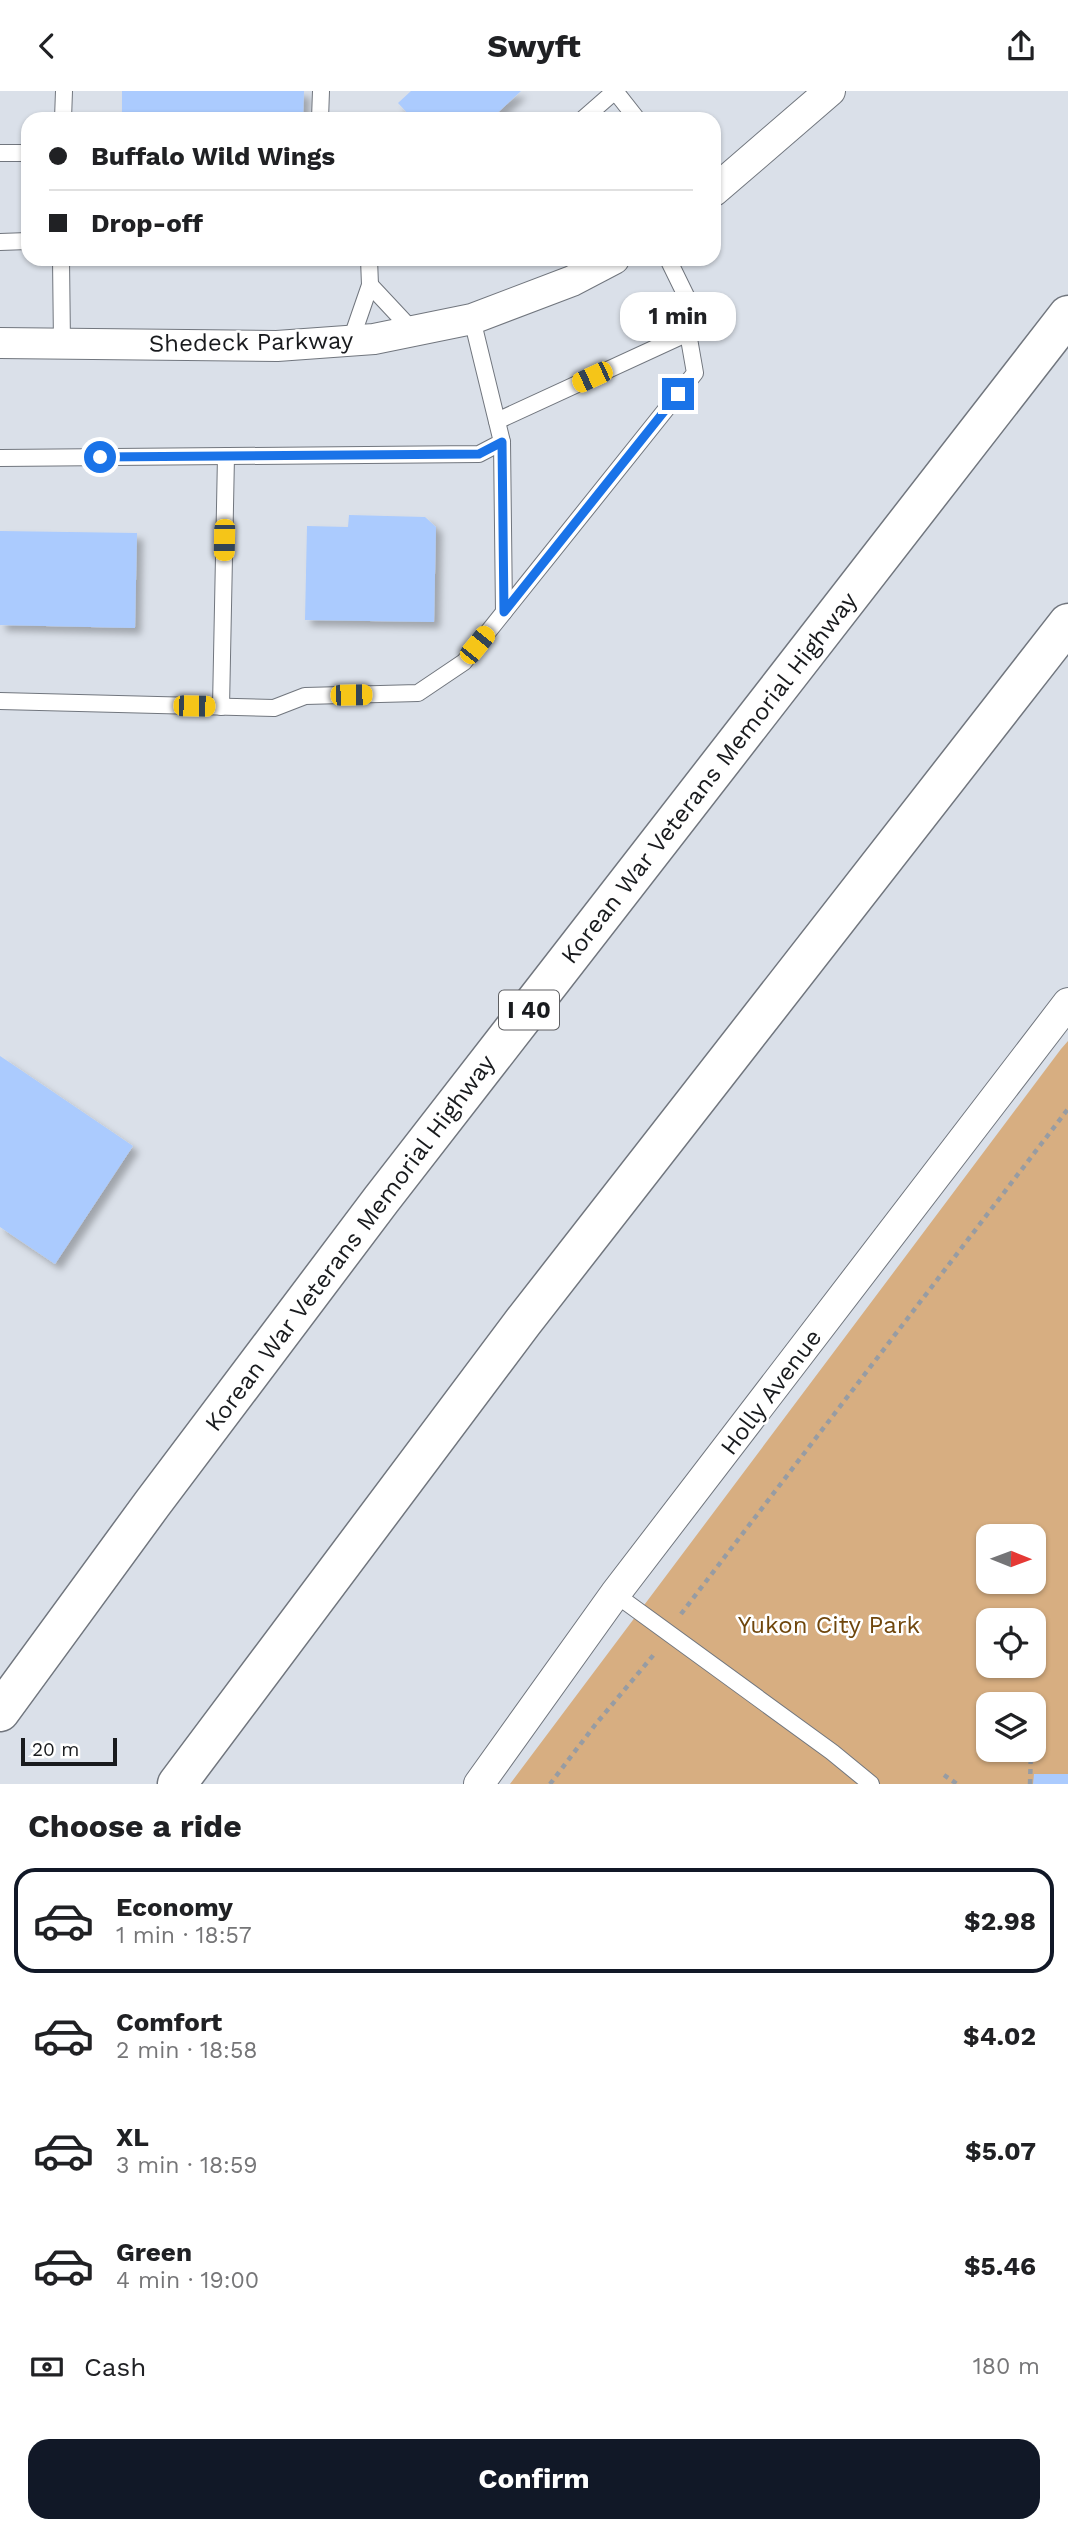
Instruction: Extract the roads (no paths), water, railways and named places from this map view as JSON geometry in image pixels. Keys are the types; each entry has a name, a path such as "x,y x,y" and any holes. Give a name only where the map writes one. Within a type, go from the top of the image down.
{"highway":[{"name":"Korean War Veterans Memorial Highway","path":"0,1712 152,1504 381,1200 1068,315"},
{"path":"177,1784 523,1322 1068,623"}],"street":[{"path":"721,185 830,91"},
{"name":"Shedeck Parkway","path":"0,343 277,346 351,340 472,319 572,281 601,266"},
{"name":"Holly Avenue","path":"479,1784 615,1594 1068,1003"}],"lane":[{"path":"63,112 64,91"},
{"path":"320,112 321,91"},
{"path":"591,112 615,91 632,112"},
{"path":"0,153 21,153"},
{"path":"0,241 21,241"},
{"path":"61,266 62,344"},
{"path":"351,340 370,285 369,266"},
{"path":"0,701 274,708 305,696 418,693 464,661 695,373 688,333 688,300 671,266"},
{"path":"370,285 412,331"},
{"path":"472,319 502,442 504,612"},
{"path":"497,421 688,333"},
{"path":"0,458 479,454 502,442"},
{"path":"222,707 226,456"},
{"path":"615,1594 832,1752 871,1784"}],"park label":[{"name":"Yukon City Park","path":"829,1625"}]}
